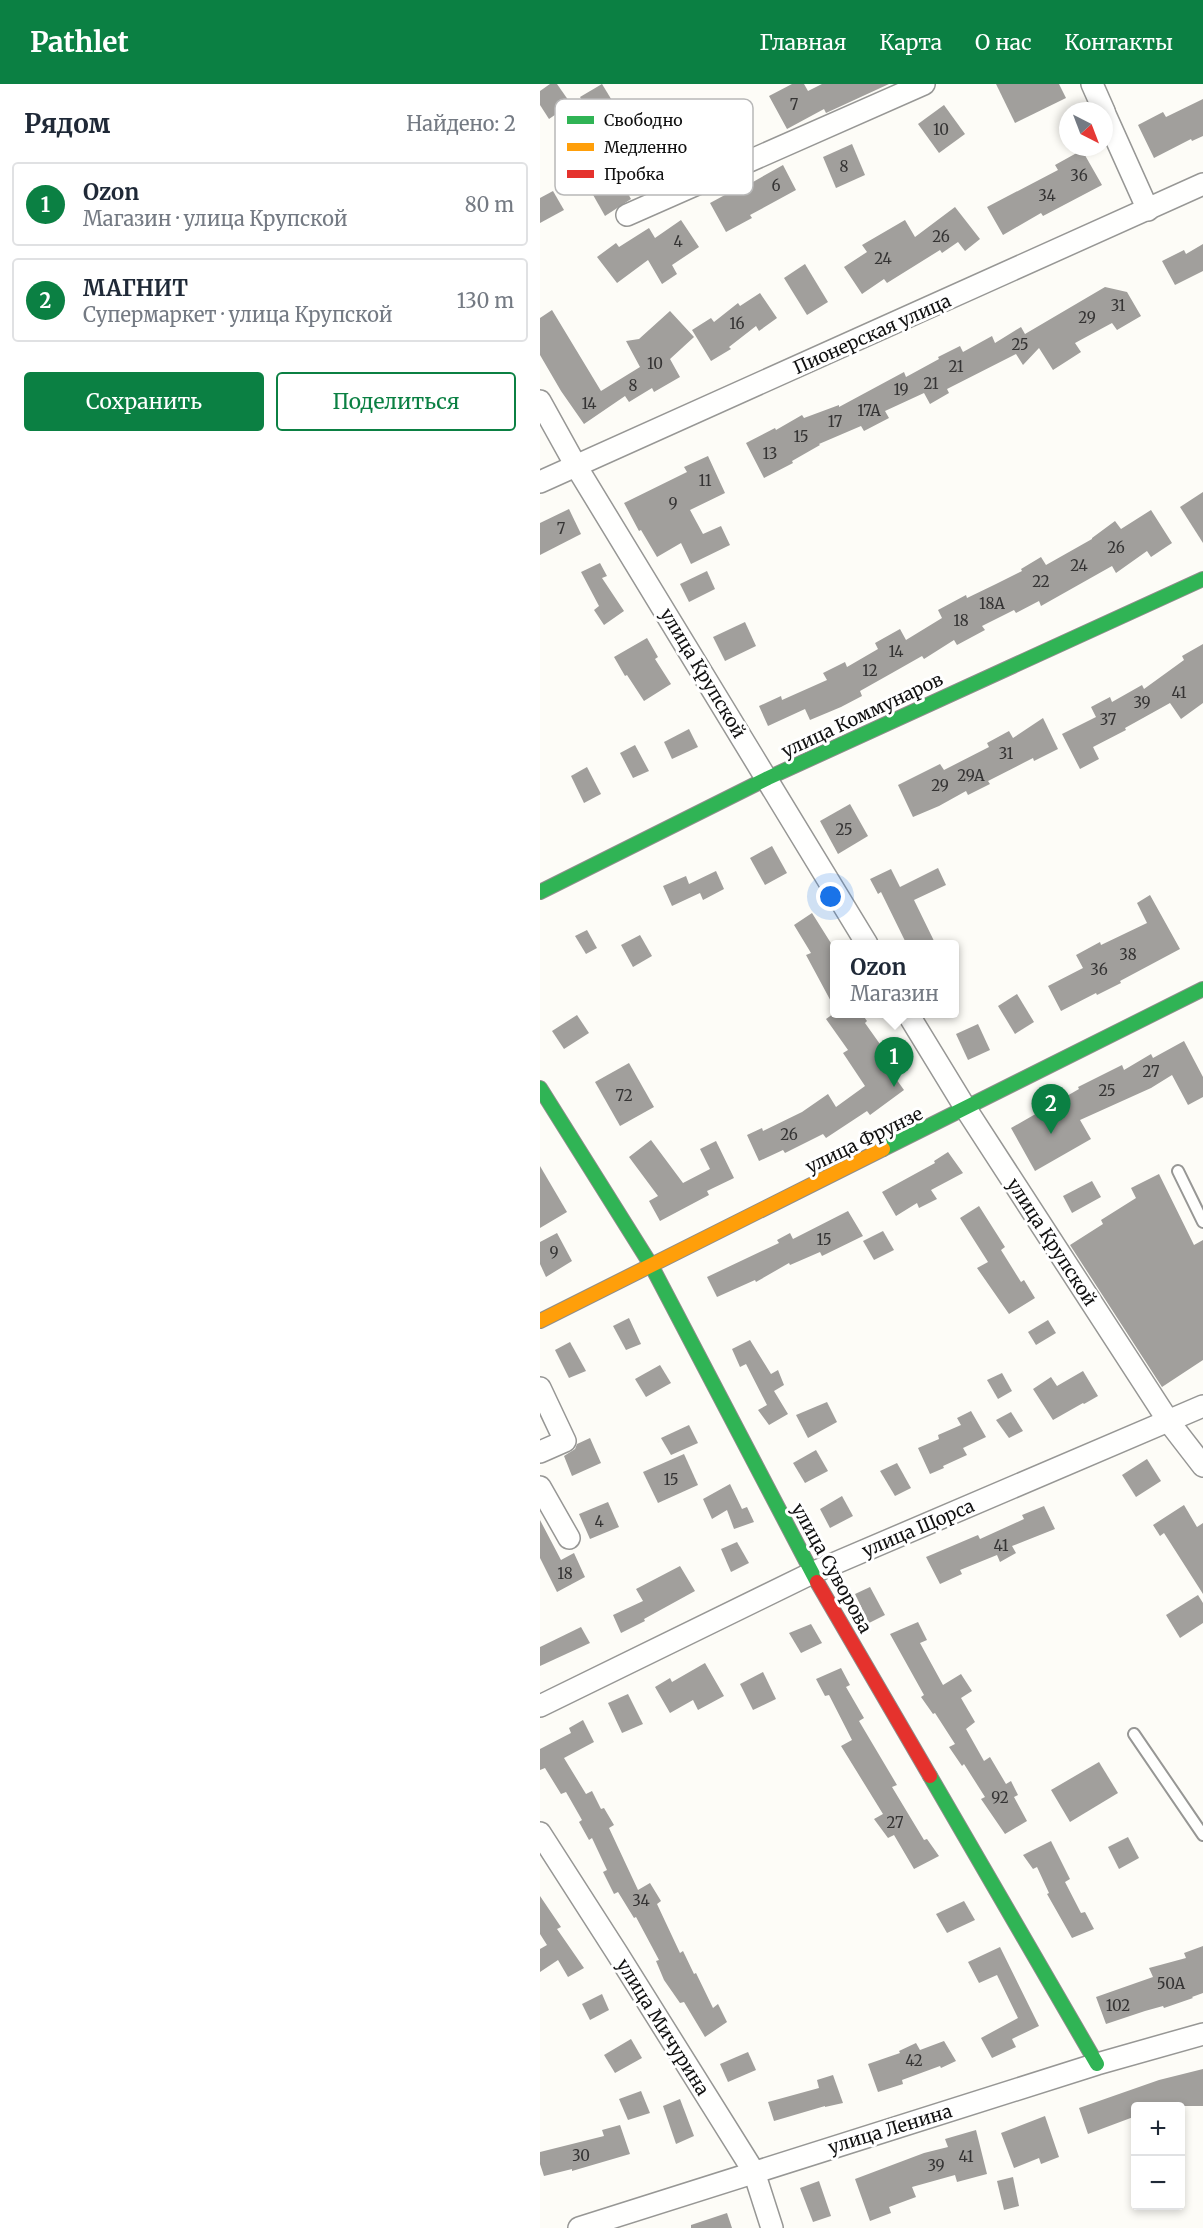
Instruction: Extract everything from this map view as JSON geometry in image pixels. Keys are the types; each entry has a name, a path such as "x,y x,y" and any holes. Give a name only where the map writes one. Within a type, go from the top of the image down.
{"street":[{"path":"753,159 924,84"},
{"path":"1092,84 1100,102"},
{"path":"1113,131 1148,210"},
{"name":"Пионерская улица","path":"540,482 1203,184"},
{"path":"627,215 672,195"},
{"name":"улица Крупской","path":"540,401 576,466 768,778 864,940"},
{"name":"улица Коммунаров","path":"540,892 768,778 1203,579"},
{"name":"улица Фрунзе","path":"540,1321 1203,989"},
{"name":"улица Крупской","path":"910,1018 966,1109 1169,1422 1203,1466"},
{"name":"улица Суворова","path":"540,1088 651,1265 812,1573 1097,2064"},
{"path":"540,1388 565,1441 540,1452"},
{"name":"улица Щорса","path":"540,1706 812,1573 1203,1406"},
{"path":"540,1487 568,1538"},
{"name":"улица Мичурина","path":"540,1833 754,2172 772,2228"},
{"name":"улица Ленина","path":"579,2228 1097,2064 1203,2034"}],"lane":[{"path":"1178,1171 1203,1222"},
{"path":"1134,1734 1203,1835"}],"building":[{"path":"550,84 557,84 568,99 555,99 555,115 549,119 540,105 540,91"},
{"path":"602,84 611,99 581,99 580,97"},
{"path":"792,84 804,84 808,91 822,84 889,84 826,113 824,109 787,129 769,96"},
{"path":"996,84 1059,84 1066,98 1015,123"},
{"path":"1203,99 1203,136 1192,141 1191,139 1154,158 1138,125 1163,112 1166,117"},
{"path":"944,105 965,134 939,153 918,124"},
{"path":"852,144 865,175 836,188 823,157"},
{"path":"1071,156 1085,156 1102,185 1043,216 1041,213 1003,235 987,207 1058,170 1055,165"},
{"path":"783,165 796,190 750,215 752,218 726,232 710,203 725,195 753,195 753,182"},
{"path":"553,191 564,210 540,223 540,198"},
{"path":"593,195 629,195 631,199 605,216"},
{"path":"955,207 980,239 965,251 958,242 942,253 940,250 887,283 884,279 862,294 844,267 867,252 862,245 905,220 915,237"},
{"path":"681,220 699,247 672,265 677,274 662,284 648,260 617,283 597,257 616,243 619,247 649,228 655,238"},
{"path":"1203,244 1203,271 1175,285 1162,261 1184,250 1186,254"},
{"path":"805,264 828,302 807,315 784,278"},
{"path":"1105,287 1127,292 1141,316 1117,330 1112,323 1075,343 1081,352 1053,370 1039,348 1023,365 1016,354 947,389 949,393 930,404 924,393 885,411 889,418 864,431 861,426 819,444 792,461 793,463 764,478 746,443 802,415 804,418 839,405 839,407 904,372 906,377 960,346 963,352 992,336 995,343 1021,327 1025,334"},
{"path":"760,293 777,318 759,331 756,326 729,347 731,349 711,361 692,330 711,318 714,322 738,303 740,306"},
{"path":"552,310 601,391 640,367 626,341 639,339 670,311 694,337 670,359 680,377 654,392 652,388 629,402 625,396 584,424 540,355 540,318"},
{"path":"708,456 725,493 690,510 703,534 721,526 730,545 691,564 681,543 657,557 641,530 639,531 624,503 687,472 684,467"},
{"path":"1203,492 1203,543 1180,507"},
{"path":"569,509 581,534 540,555 540,523"},
{"path":"1151,510 1172,543 1151,557 1147,551 1116,573 1112,566 1041,606 1039,601 1016,613 1014,610 982,626 985,630 957,645 954,640 924,659 922,656 860,691 862,696 841,707 810,720 805,709 768,726 759,706 781,696 782,700 827,680 823,673 845,662 847,667 878,649 875,643 900,629 906,640 942,618 938,610 966,595 967,598 1022,571 1021,569 1041,557 1046,565 1092,539 1115,521 1121,529"},
{"path":"600,563 607,576 602,578 624,611 604,625 594,610 599,606 581,572"},
{"path":"707,571 715,589 689,602 680,584"},
{"path":"745,622 756,646 725,661 713,637"},
{"path":"647,638 658,657 655,659 671,684 644,701 614,657"},
{"path":"1203,644 1203,703 1181,719 1170,703 1093,747 1099,759 1080,769 1062,734 1096,717 1091,707 1110,697 1112,702 1142,685 1144,689 1184,660 1182,656"},
{"path":"1043,718 1058,749 1034,761 1033,758 988,781 990,784 968,795 966,791 913,817 898,785 940,764 944,770 989,747 987,743 1009,731 1013,738"},
{"path":"689,729 698,747 672,759 664,742"},
{"path":"635,745 649,771 633,778 620,753"},
{"path":"587,767 601,794 584,803 571,776"},
{"path":"850,804 868,836 838,854 820,821"},
{"path":"772,846 787,873 765,885 750,858"},
{"path":"938,868 946,885 914,900 934,940 905,940 881,892 878,894 870,879 891,869 900,887"},
{"path":"716,871 724,889 703,900 700,893 672,906 663,886 686,876 689,884"},
{"path":"1150,895 1180,949 1120,981 1121,983 1061,1011 1048,986 1083,968 1076,955 1100,942 1101,945 1147,923 1137,903"},
{"path":"812,913 830,942 830,1000 806,955 811,953 794,925"},
{"path":"587,930 597,948 586,954 575,936"},
{"path":"640,935 652,956 633,967 621,945"},
{"path":"1017,994 1034,1022 1015,1034 998,1006"},
{"path":"577,1015 589,1033 564,1049 552,1031"},
{"path":"830,1016 830,1018 865,1018 867,1021 865,1023 887,1054 881,1058 904,1090 870,1115 867,1111 826,1138 823,1134 785,1153 783,1150 759,1161 747,1135 762,1128 763,1131 802,1112 828,1094 836,1107 865,1086 843,1053 848,1050 826,1019"},
{"path":"978,1024 990,1050 968,1060 956,1034"},
{"path":"1184,1041 1203,1077 1203,1097 1188,1105 1172,1075 1151,1088 1080,1120 1091,1139 1035,1171 1011,1128 1079,1089 1078,1087 1122,1065 1124,1070 1151,1054 1153,1058"},
{"path":"629,1063 654,1107 620,1126 595,1082"},
{"path":"651,1140 683,1183 710,1169 700,1149 716,1141 734,1178 707,1191 709,1195 660,1221 649,1201 658,1196 629,1157"},
{"path":"948,1152 963,1173 931,1190 937,1199 919,1208 917,1203 896,1216 882,1192 935,1163 934,1161"},
{"path":"540,1166 567,1212 540,1228"},
{"path":"1159,1174 1194,1245 1203,1240 1203,1360 1162,1387 1070,1245 1103,1224 1101,1220 1136,1198 1131,1188"},
{"path":"1092,1181 1101,1197 1072,1213 1063,1196"},
{"path":"979,1206 1005,1247 1001,1250 1021,1282 1024,1280 1035,1298 1009,1314 977,1268 988,1262 960,1218"},
{"path":"848,1211 863,1236 822,1256 820,1252 790,1265 789,1263 756,1282 755,1280 717,1297 707,1277 779,1243 777,1240 790,1233 793,1239"},
{"path":"883,1231 894,1250 874,1260 863,1241"},
{"path":"557,1233 572,1261 546,1277 540,1264 540,1242"},
{"path":"629,1318 641,1344 626,1350 613,1326"},
{"path":"1048,1320 1056,1333 1036,1345 1028,1332"},
{"path":"750,1340 771,1374 778,1370 784,1385 774,1391 788,1414 769,1425 758,1410 767,1405 746,1364 740,1367 732,1349"},
{"path":"570,1342 586,1371 569,1378 555,1350"},
{"path":"660,1365 671,1383 646,1397 635,1379"},
{"path":"1083,1371 1098,1396 1053,1420 1033,1389 1051,1377 1057,1386"},
{"path":"1002,1373 1012,1391 998,1399 987,1380"},
{"path":"827,1402 837,1422 808,1438 796,1415"},
{"path":"971,1411 986,1437 963,1448 967,1455 930,1474 918,1448 939,1439 938,1435 961,1425 957,1418"},
{"path":"1011,1412 1023,1431 1009,1438 996,1420"},
{"path":"689,1425 698,1443 671,1455 661,1438"},
{"path":"590,1438 601,1463 572,1476 564,1456 575,1449 577,1444"},
{"path":"816,1450 828,1471 805,1483 793,1463"},
{"path":"684,1454 698,1485 658,1503 643,1472"},
{"path":"1147,1459 1161,1481 1136,1497 1122,1475"},
{"path":"897,1463 911,1488 895,1496 880,1471"},
{"path":"730,1484 742,1509 747,1507 754,1522 734,1529 727,1510 712,1519 703,1499"},
{"path":"842,1496 853,1516 830,1528 820,1509"},
{"path":"608,1502 619,1527 590,1539 579,1514"},
{"path":"1184,1505 1197,1527 1203,1523 1203,1594 1164,1533 1160,1536 1153,1525"},
{"path":"1044,1506 1055,1529 1012,1546 1016,1553 1000,1562 997,1555 960,1570 962,1574 940,1584 926,1557 978,1535 980,1539 1024,1519 1022,1515"},
{"path":"540,1520 561,1560 574,1553 585,1577 557,1592 540,1558"},
{"path":"737,1542 749,1563 731,1572 721,1549"},
{"path":"680,1566 695,1591 621,1633 613,1615 643,1601 636,1589"},
{"path":"870,1587 885,1615 869,1623 855,1594"},
{"path":"1198,1595 1203,1603 1203,1623 1180,1638 1166,1615"},
{"path":"918,1622 927,1640 920,1643 943,1685 961,1674 972,1691 961,1698 975,1722 966,1729 984,1761 990,1757 1006,1784 1011,1781 1018,1795 1014,1797 1027,1821 1005,1834 981,1799 985,1797 964,1764 962,1766 949,1747 955,1744 935,1713 933,1714 921,1697 924,1695 890,1634"},
{"path":"811,1624 822,1643 801,1653 789,1633"},
{"path":"581,1627 590,1643 540,1666 540,1647"},
{"path":"705,1663 724,1696 698,1710 693,1700 670,1713 655,1687 670,1678 672,1682"},
{"path":"841,1668 850,1685 846,1687 864,1718 859,1721 897,1785 892,1787 924,1840 927,1839 939,1856 914,1869 894,1835 888,1838 874,1819 883,1814 841,1746 852,1740 829,1695 825,1696 816,1679"},
{"path":"763,1672 776,1699 753,1710 740,1684"},
{"path":"628,1694 643,1724 622,1733 608,1703"},
{"path":"583,1720 594,1742 564,1758 586,1794 592,1791 601,1809 604,1808 614,1825 609,1828 638,1890 650,1883 661,1901 657,1904 680,1953 683,1951 713,2008 718,2004 727,2022 705,2037 684,2002 680,2003 664,1980 656,1961 659,1960 636,1917 634,1918 618,1892 614,1894 603,1872 607,1870 592,1838 589,1840 579,1822 582,1820 566,1792 561,1794 545,1768 540,1770 540,1749 571,1733 569,1728"},
{"path":"1099,1762 1118,1793 1070,1822 1051,1790"},
{"path":"1128,1837 1139,1858 1119,1869 1108,1847"},
{"path":"1051,1841 1070,1879 1065,1882 1081,1913 1085,1912 1094,1929 1072,1938 1047,1894 1049,1893 1037,1867 1033,1869 1023,1855"},
{"path":"540,1896 561,1927 557,1929 584,1968 568,1977 558,1960 540,1972 540,1949 547,1945 540,1934"},
{"path":"964,1901 975,1920 947,1933 936,1914"},
{"path":"1203,1946 1203,1993 1164,2008 1163,2006 1106,2024 1096,1997 1153,1977 1149,1968 1186,1958 1184,1953"},
{"path":"1000,1947 1039,2026 1012,2039 1016,2047 992,2058 981,2038 1018,2018 997,1975 979,1983 968,1962"},
{"path":"602,1994 609,2010 590,2020 582,2004"},
{"path":"631,2039 642,2058 615,2073 604,2055"},
{"path":"944,2041 956,2061 902,2080 903,2084 878,2092 868,2064 900,2053 899,2051 916,2043 920,2050"},
{"path":"748,2052 756,2070 728,2082 720,2064"},
{"path":"1203,2069 1203,2106 1185,2106 1185,2102 1131,2102 1131,2118 1088,2134 1079,2108 1159,2080"},
{"path":"833,2075 843,2103 774,2121 768,2102 819,2088 817,2080"},
{"path":"641,2091 650,2113 628,2120 619,2099"},
{"path":"680,2099 694,2136 676,2144 663,2106"},
{"path":"1045,2116 1059,2157 1041,2164 1039,2158 1014,2168 1001,2133"},
{"path":"620,2125 630,2154 572,2171 572,2169 544,2176 540,2164 540,2152 604,2136 602,2130"},
{"path":"976,2130 987,2174 957,2182 955,2175 912,2187 916,2197 889,2207 891,2213 870,2221 855,2179 924,2153 948,2147 945,2139"},
{"path":"1013,2177 1019,2206 1004,2210 997,2181"},
{"path":"819,2181 831,2216 813,2222 800,2188"},
{"path":"727,2213 732,2228 691,2228 691,2225"}],"traffic: fast":[{"path":"540,892 768,778 1203,579"},
{"path":"883,1149 1203,989"},
{"path":"540,1088 651,1265 817,1582"},
{"path":"930,1776 1097,2064"}],"traffic: slow":[{"path":"540,1321 883,1149"}],"traffic: jam":[{"path":"817,1582 930,1776"}],"place":[{"name":"Ozon","path":"894,1087"},
{"name":"МАГНИТ","path":"1051,1134"}]}
